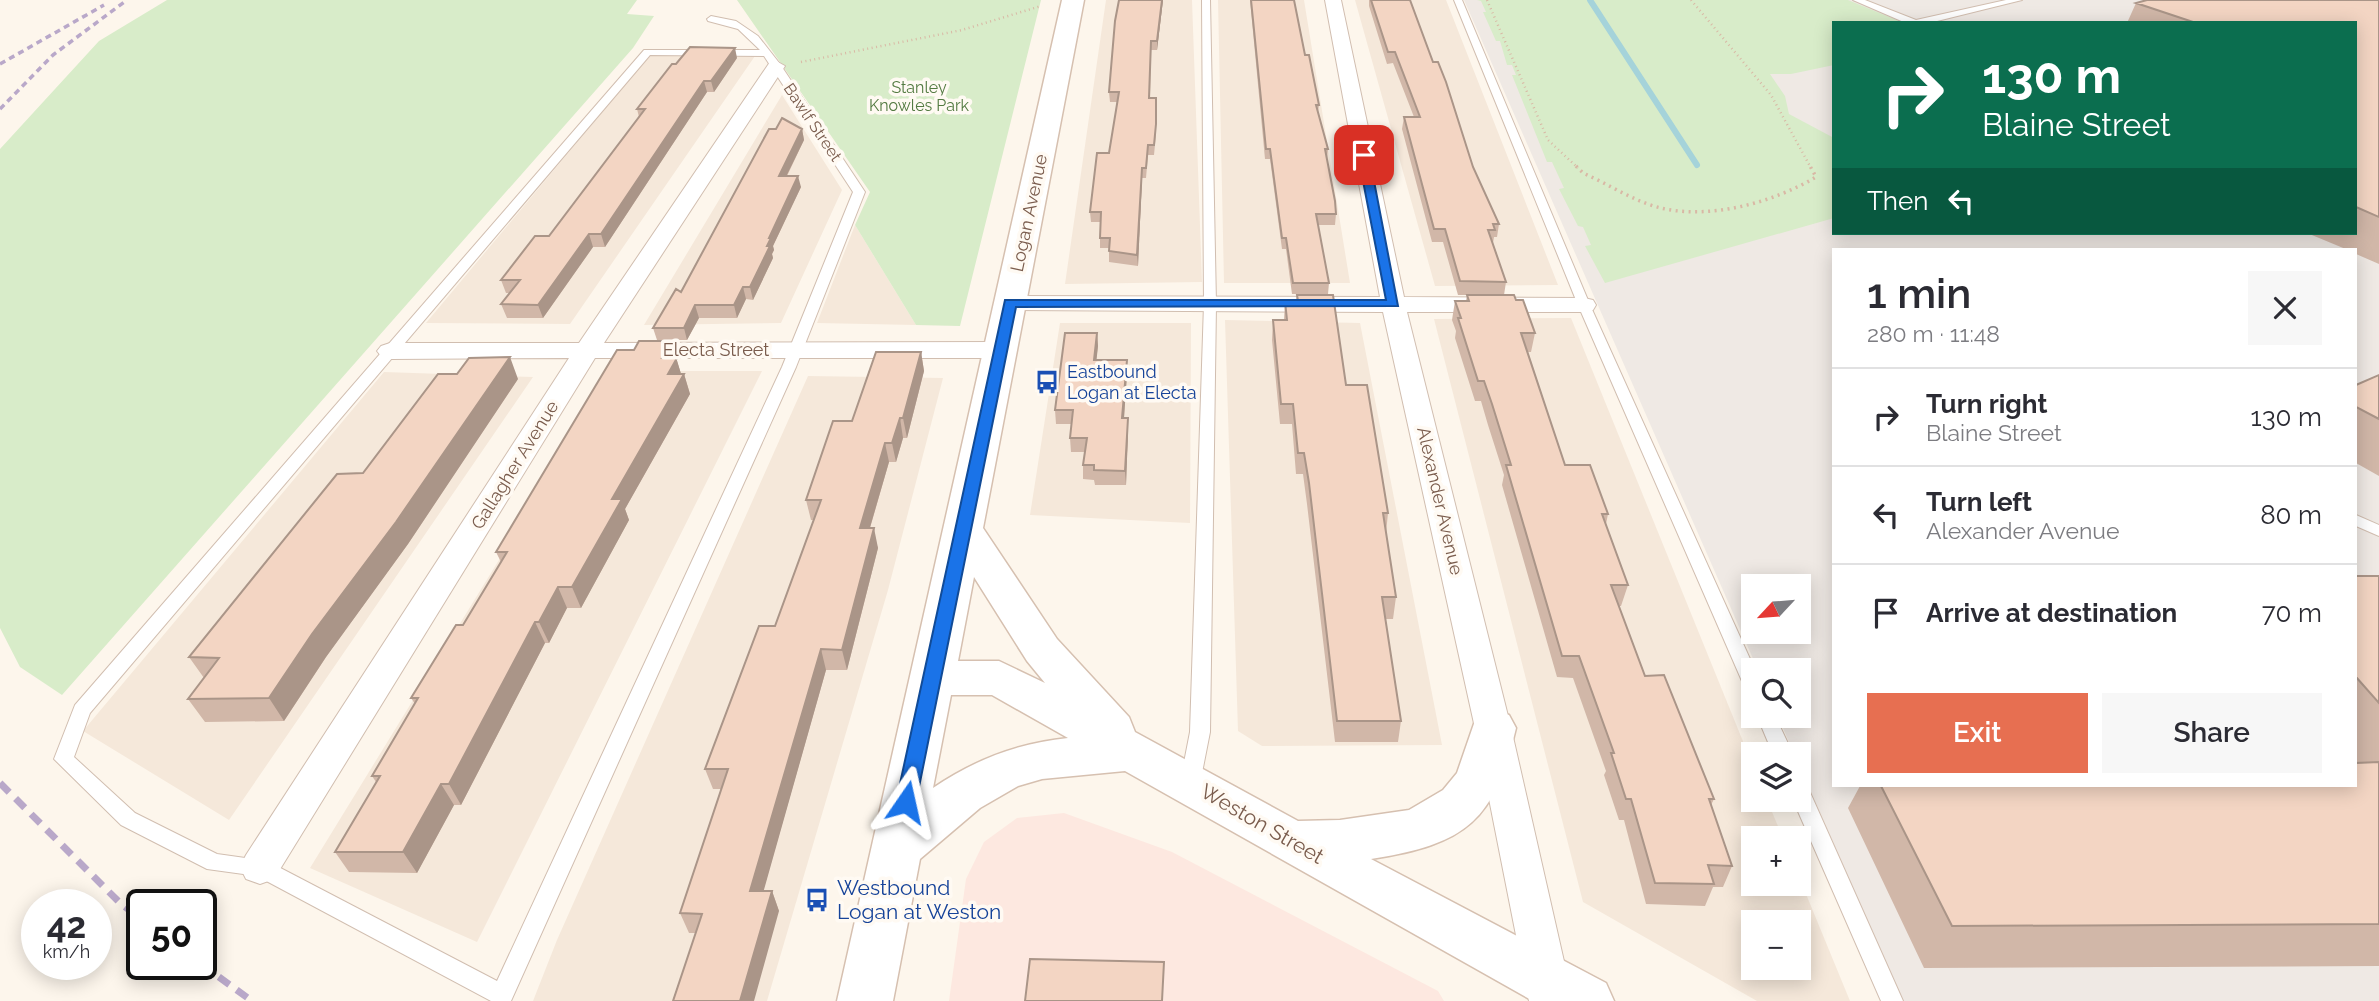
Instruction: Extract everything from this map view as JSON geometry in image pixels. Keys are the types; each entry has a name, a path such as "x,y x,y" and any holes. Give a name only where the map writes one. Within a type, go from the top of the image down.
{"main road":[{"name":"Logan Avenue","path":"865,1001 1010,303 1059,3"},
{"path":"963,528 1042,650 1133,752"},
{"name":"Weston Street","path":"931,678 999,678 1561,994"},
{"path":"1292,842 1389,837 1442,817 1465,800 1477,784 1493,728"},
{"path":"897,849 931,816 957,797 1011,770 1040,761 1133,752"}],"street":[{"name":"Alexander Avenue","path":"1333,0 1393,303 1493,728 1561,994"},
{"name":"Gallagher Avenue","path":"260,867 771,60"},
{"path":"1010,303 1584,305"},
{"name":"Electa Street","path":"390,351 1000,350"}],"lane":[{"path":"1190,783 1200,732 1210,304 1206,0"},
{"path":"1458,0 1584,305 1741,659"},
{"path":"1857,0 1910,21"},
{"path":"1924,21 2018,0"},
{"name":"Bawlf Street","path":"711,19 738,23 771,60 859,192 796,350"},
{"path":"771,60 647,52 82,710 64,759 128,819 214,863 260,867 502,995 796,350"},
{"path":"2357,520 2379,531"},
{"path":"1809,812 1892,1001"}],"path":[{"path":"1487,0 1548,140 1583,173 1661,208 1704,211 1746,204 1792,191 1816,177 1772,95 1691,0"},
{"path":"771,60 962,30 1059,3"}],"shaded area":[{"path":"1106,0 1192,0 1202,282 1065,284"},
{"path":"1218,0 1304,0 1350,283 1224,283"},
{"path":"1355,0 1446,0 1558,285 1435,286"},
{"path":"1464,0 2379,0 2379,1001 1903,1001 1811,792 1811,742 1789,742 1783,728 1811,728 1811,658 1753,658 1747,644 1811,644 1811,574 1741,574 1741,631"},
{"path":"650,55 755,56 570,324 426,323"},
{"path":"782,95 842,190 781,323 644,325"},
{"path":"855,225 916,325 817,323"},
{"path":"1571,318 1743,742 1741,742 1741,812 1772,812 1778,826 1741,826 1741,896 1807,896 1850,1001 1757,1001 1583,902 1434,319"},
{"path":"1225,320 1360,323 1442,745 1262,746 1238,731"},
{"path":"1060,323 1191,323 1190,523 1030,515"},
{"path":"615,371 762,371 477,942 310,868"},
{"path":"384,372 533,377 229,820 83,731"},
{"path":"808,376 943,378 888,590 767,1001 533,1001 557,940"},
{"path":"1064,813 1172,852 1438,991 1444,1001 949,1001 966,879 984,842 1017,818"}],"green space":[{"path":"167,0 637,0 627,14 654,16 633,48 62,695 20,667 0,628 0,149 99,41"},
{"name":"Stanley Knowles Park","path":"737,0 1041,0 960,326 916,325 855,225 870,192"},
{"path":"1477,0 1848,0 1899,21 1832,21 1832,65 1791,74 1770,74 1785,96 1789,114 1832,137 1832,219 1605,283 1585,246 1591,245 1583,227 1578,226 1559,189 1564,188 1552,162 1547,162 1512,75 1516,75 1512,65 1507,65 1500,41 1496,41 1481,1"}],"building":[{"path":"1119,0 1162,0 1157,41 1151,41 1149,98 1156,98 1156,124 1154,145 1148,145 1146,168 1142,168 1137,255 1109,251 1110,238 1100,238 1101,212 1090,212 1097,153 1109,153 1119,92 1109,92"},
{"path":"1251,0 1294,0 1305,55 1309,55 1319,105 1316,105 1328,149 1325,149 1335,201 1336,214 1316,214 1329,283 1293,283 1286,238 1282,238 1270,149 1266,149"},
{"path":"1371,0 1410,0 1433,62 1438,62 1446,82 1473,167 1499,224 1493,224 1495,230 1488,230 1506,282 1460,281 1445,229 1434,229 1404,117 1420,117 1395,52 1388,52"},
{"path":"2147,0 2379,0 2379,217 2357,207 2357,21 2190,21 2136,3"},
{"path":"690,47 735,48 711,81 704,81 601,234 589,234 538,305 501,304 520,280 501,280 535,236 549,236 645,109 637,109 672,64 676,64"},
{"path":"782,118 802,129 779,176 798,176 750,287 743,287 734,305 695,305 684,328 653,328 676,289 681,292 769,129 776,129"},
{"path":"1297,295 1333,295 1346,385 1367,385 1388,513 1383,513 1396,597 1382,597 1401,721 1337,721 1309,483 1304,453 1298,453 1293,404 1281,404 1273,320 1287,320 1285,301 1298,301"},
{"path":"1467,295 1514,295 1516,300 1523,300 1535,333 1521,333 1565,465 1590,465 1608,514 1602,514 1628,585 1611,585 1645,676 1664,675 1714,799 1709,799 1732,866 1708,865 1714,884 1655,883 1631,799 1626,799 1611,753 1614,753 1579,656 1562,656 1506,465 1511,465 1484,381 1478,381 1458,318 1461,318 1455,301 1469,301"},
{"path":"1065,333 1097,333 1094,360 1127,360 1122,418 1128,418 1125,471 1094,470 1094,465 1083,465 1087,438 1070,438 1073,410 1055,410"},
{"path":"639,341 671,341 662,358 677,358 668,374 684,374 612,499 622,499 572,587 558,587 539,622 535,622 449,784 441,784 403,852 335,852 380,776 372,776 418,698 411,698 456,625 463,625 507,552 496,552 617,350 634,350"},
{"path":"876,352 921,352 903,418 900,418 892,443 885,443 860,528 874,528 842,650 821,649 750,891 772,891 740,1001 673,1001 702,914 680,913 728,769 705,769 759,626 775,626 821,500 806,500 833,421 852,421"},
{"path":"510,357 396,522 312,634 269,698 188,699 219,658 189,657 337,474 363,473 438,374 457,374 469,358"},
{"path":"2379,375 2379,419 2357,408 2357,385"},
{"path":"2357,576 2379,576 2379,703 2357,678"},
{"path":"2379,762 2379,924 1952,926 1882,787 2357,787 2357,763"},
{"path":"1030,959 1164,962 1162,1001 1025,1001"}],"waterway":[{"path":"1590,0 1697,165"}],"railway":[{"path":"0,109 53,55 127,0"},
{"path":"0,64 104,5"},
{"path":"0,783 126,907"},
{"path":"217,976 252,1001"}],"place":[{"name":"Eastbound Logan at Electa","path":"1047,382"},
{"name":"Westbound Logan at Weston","path":"817,900"}],"route":[{"path":"906,802 1010,303 1393,303 1364,155"}]}
